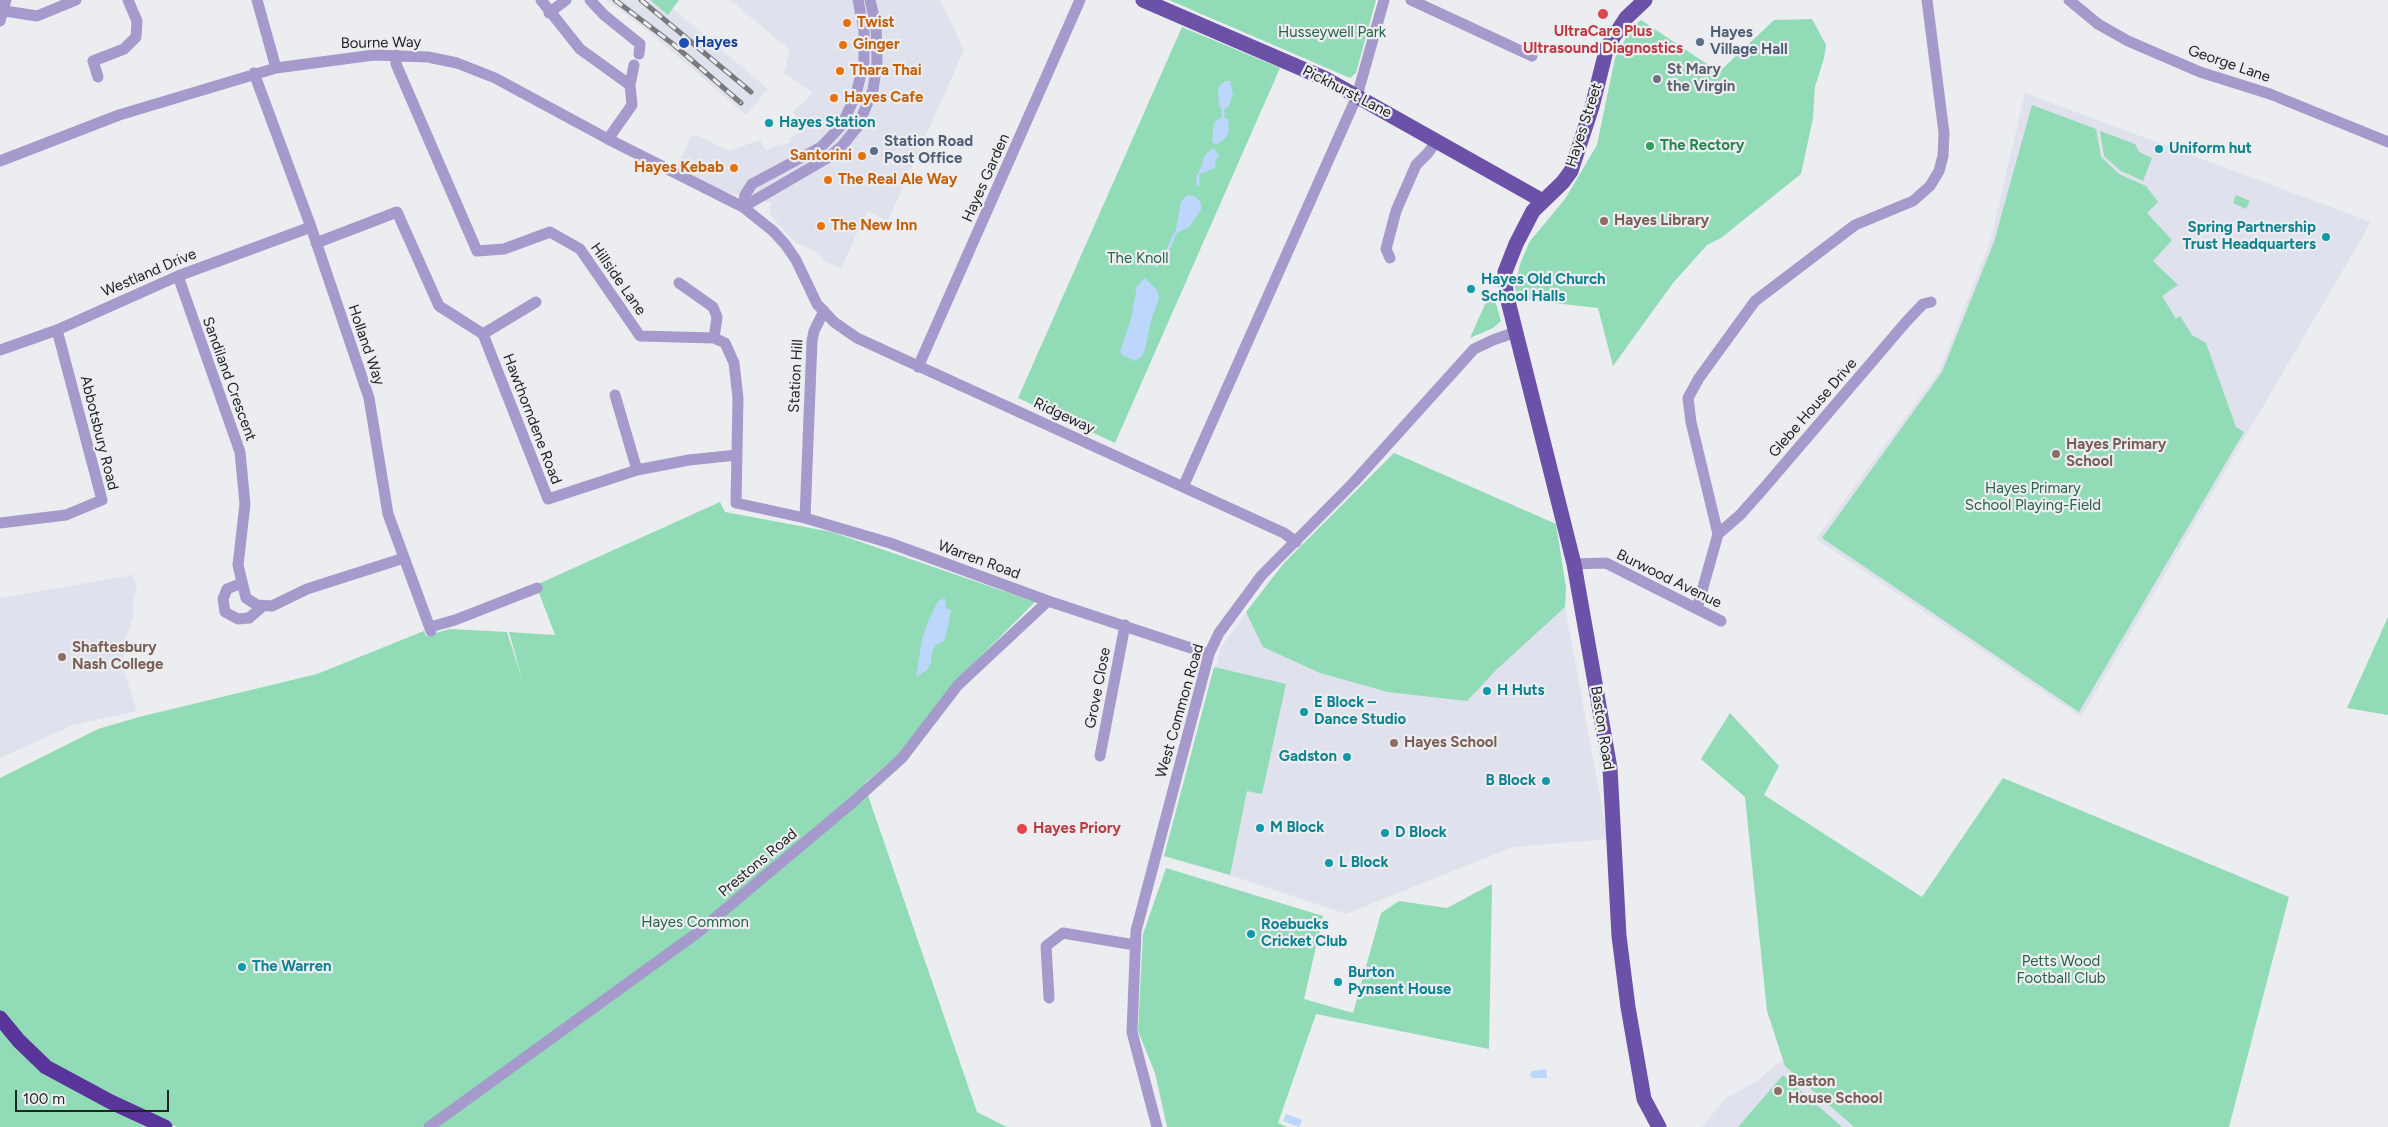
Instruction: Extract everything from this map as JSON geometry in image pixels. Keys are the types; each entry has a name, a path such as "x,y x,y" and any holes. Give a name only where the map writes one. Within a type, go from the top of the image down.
{"highway":[{"path":"0,1018 19,1041 46,1067 111,1102 165,1127"}],"main road":[{"name":"Pickhurst Lane","path":"1144,0 1326,79 1542,200"},
{"name":"Hayes Street","path":"1516,332 1506,293 1505,268 1533,211 1542,200 1552,194 1571,171 1592,107 1607,47 1626,18 1645,0"},
{"name":"Baston Road","path":"1516,332 1574,564 1610,768 1619,936 1628,1007 1644,1098 1659,1127"}],"street":[{"path":"4,11 37,16 76,0"},
{"path":"98,77 92,61 124,49 136,38 137,22 128,0"},
{"path":"257,0 276,68"},
{"path":"541,0 580,49 630,85"},
{"path":"549,12 566,0"},
{"path":"590,0 604,15 643,49"},
{"path":"744,207 745,195 752,184 821,147 833,137 842,125 856,94 864,62 864,30 858,0"},
{"path":"744,207 829,156 842,146 858,126 873,90 877,62 876,25 870,0"},
{"name":"Hayes Garden","path":"918,367 1080,0"},
{"path":"1183,487 1357,96 1384,0"},
{"path":"1411,0 1532,56"},
{"path":"1697,609 1718,534 1691,422 1688,398 1699,378 1755,301 1855,225 1913,201 1930,186 1943,156 1944,133 1927,0"},
{"name":"George Lane","path":"2069,0 2098,24 2128,41 2200,72 2270,94 2388,142"},
{"name":"Bourne Way","path":"0,161 101,121 254,73 348,57 396,55 442,60 483,72 608,139 744,207"},
{"name":"Hillside Lane","path":"396,55 396,64 477,251 504,249 550,232 580,249 640,336 714,338"},
{"path":"608,139 632,105 630,85 634,65"},
{"name":"Holland Way","path":"254,73 311,227 369,398 388,514 431,629 537,588"},
{"path":"1390,258 1386,250 1396,211 1416,165 1428,153 1436,140"},
{"path":"744,207 773,231 785,244 796,260 813,298 824,311"},
{"path":"316,243 397,212 439,306 483,334 536,302"},
{"name":"Westland Drive","path":"0,350 57,330 178,276 311,227"},
{"name":"Sandiland Crescent","path":"178,276 240,452 244,504 238,565 246,598 263,606"},
{"path":"678,284 713,307 717,317 714,338 725,343 734,363 738,398 737,455"},
{"name":"Glebe House Drive","path":"1718,534 1740,515 1764,488 1906,322 1923,304 1931,302"},
{"name":"Ridgeway","path":"824,311 834,322 857,338 1284,533 1296,542"},
{"name":"Station Hill","path":"806,518 812,341 814,331 824,311"},
{"name":"Abbotsbury Road","path":"0,523 66,515 102,500 57,330"},
{"name":"West Common Road","path":"1157,1127 1132,1032 1136,931 1209,654 1223,627 1261,576 1354,482 1474,349 1516,332"},
{"name":"Hawthorndene Road","path":"483,334 548,499 637,470 689,460 737,455"},
{"path":"615,394 637,470"},
{"name":"Warren Road","path":"737,455 736,503 806,518 890,543 1048,602 1209,654"},
{"path":"242,583 227,589 223,599 225,612 238,618 249,618 263,606 272,606 308,589 404,558"},
{"name":"Burwood Avenue","path":"1574,564 1606,563 1721,621"},
{"name":"Prestons Road","path":"429,1127 697,933 853,802 902,758 958,685 1048,602"},
{"name":"Grove Close","path":"1100,756 1124,625"},
{"path":"1049,998 1046,946 1063,933 1135,945"}],"shaded area":[{"path":"606,0 650,0 667,13 672,8 768,89 746,115 647,30"},
{"path":"730,0 940,0 964,50 888,221 867,211 841,269 826,262 818,253 795,242 771,216 769,208 771,203 724,192 677,167 690,138 696,135 729,151 760,140 766,151 780,143 782,146 791,141 790,138 804,131 793,112 813,93 784,73 790,50"},
{"name":"Hayes Primary School Playing-Field","path":"2025,93 2371,222 2081,717 1816,539 1940,370 1990,242"},
{"name":"Hayes School","path":"1394,453 1556,524 1566,588 1565,607 1608,839 1513,847 1346,914 1169,855 1221,647 1284,563"},
{"name":"Shaftesbury Nash College","path":"133,575 137,588 133,602 133,616 124,645 123,668 137,711 73,725 0,758 0,598"},
{"name":"Baston House School","path":"1782,1060 1787,1065 1789,1064 1853,1127 1702,1127 1725,1099 1756,1082"}],"green space":[{"path":"650,0 679,0 668,15"},
{"name":"Husseywell Park","path":"1169,0 1376,0 1356,73 1350,78"},
{"path":"1812,19 1826,45 1815,87 1813,118 1801,174 1721,238 1707,245 1673,283 1613,366 1598,308 1519,299 1515,288 1520,264 1530,241 1565,199 1597,145 1615,58 1631,28 1641,20 1719,72 1774,20"},
{"name":"The Knoll","path":"1182,27 1280,68 1115,443 1018,398"},
{"name":"Hayes Primary School Playing-Field","path":"2032,105 2096,129 2101,157 2119,174 2146,186 2158,202 2147,213 2172,240 2153,261 2178,285 2162,296 2176,319 2180,316 2192,335 2206,343 2236,427 2244,432 2079,712 1822,538 1942,372 1994,242"},
{"path":"2100,131 2135,144 2139,152 2152,158 2143,181 2121,171 2104,156"},
{"path":"2236,195 2250,201 2246,209 2233,203"},
{"path":"1490,293 1493,294 1501,321 1493,328 1470,338"},
{"path":"1394,453 1556,524 1566,588 1565,607 1496,670 1467,701 1388,692 1320,673 1263,647 1246,612 1284,563"},
{"name":"Hayes Common","path":"720,502 725,512 832,532 1035,602 966,671 900,753 864,784 977,1112 1007,1127 177,1127 127,1104 48,1062 0,1011 0,778 98,729 139,717 317,674 424,631 426,636 450,629 507,632 522,679 509,632 555,635 536,585"},
{"path":"2388,617 2388,715 2347,708"},
{"path":"1214,667 1286,684 1262,794 1247,791 1230,875 1164,856"},
{"name":"Petts Wood Football Club","path":"1730,713 1779,766 1764,795 1922,897 2003,778 2289,897 2229,1127 1854,1127 1785,1066 1767,1011 1745,797 1701,759"},
{"path":"1166,868 1323,916 1304,999 1353,1013 1381,913 1399,901 1447,908 1492,884 1489,1049 1316,1014 1278,1123 1287,1127 1167,1127 1155,1073 1138,1031 1143,934"},
{"path":"0,1029 41,1072 146,1127 0,1127"},
{"path":"1783,1075 1842,1127 1738,1127"}],"water":[{"path":"1226,81 1230,81 1233,94 1229,106 1223,111 1219,106 1218,89"},
{"path":"1223,117 1228,119 1229,130 1226,138 1216,145 1212,141 1214,122"},
{"path":"1213,148 1220,156 1216,159 1215,168 1198,175 1205,155"},
{"path":"1187,195 1195,196 1201,203 1201,210 1189,227 1175,234 1181,202"},
{"path":"1145,278 1157,290 1159,298 1151,321 1145,350 1141,357 1135,361 1122,355 1120,352 1131,319 1137,286"},
{"path":"945,598 946,608 951,610 946,636 944,641 936,645 932,652 931,663 927,670 916,677 922,639 929,619 938,601"},
{"path":"1546,1069 1547,1078 1532,1078 1530,1075 1532,1071"},
{"path":"1286,1114 1302,1120 1299,1127 1283,1121"}],"waterway":[{"path":"1223,111 1223,117"},
{"path":"1198,175 1198,185"},
{"path":"1156,266 1165,256 1175,234"}],"railway":[{"path":"615,0 673,44 741,103"},
{"path":"641,0 751,92"}],"place":[{"name":"UltraCare Plus Ultrasound Diagnostics","path":"1603,14"},
{"name":"Twist","path":"847,23"},
{"name":"Hayes Village Hall","path":"1700,42"},
{"name":"Hayes","path":"684,43"},
{"name":"Ginger","path":"843,45"},
{"name":"Thara Thai","path":"840,71"},
{"name":"St Mary the Virgin","path":"1657,79"},
{"name":"Hayes Cafe","path":"834,98"},
{"name":"Hayes Station","path":"769,123"},
{"name":"The Rectory","path":"1650,146"},
{"name":"Uniform hut","path":"2159,149"},
{"name":"Station Road Post Office","path":"874,151"},
{"name":"Santorini","path":"862,156"},
{"name":"Hayes Kebab","path":"734,168"},
{"name":"The Real Ale Way","path":"828,180"},
{"name":"Hayes Library","path":"1604,221"},
{"name":"The New Inn","path":"821,226"},
{"name":"Spring Partnership Trust Headquarters","path":"2326,237"},
{"name":"Hayes Old Church School Halls","path":"1471,289"},
{"name":"Hayes Primary School","path":"2056,454"},
{"name":"Shaftesbury Nash College","path":"62,657"},
{"name":"H Huts","path":"1487,691"},
{"name":"E Block – Dance Studio","path":"1304,712"},
{"name":"Hayes School","path":"1394,743"},
{"name":"Gadston","path":"1347,757"},
{"name":"B Block","path":"1546,781"},
{"name":"M Block","path":"1260,828"},
{"name":"Hayes Priory","path":"1022,829"},
{"name":"D Block","path":"1385,833"},
{"name":"L Block","path":"1329,863"},
{"name":"Roebucks Cricket Club","path":"1251,934"},
{"name":"The Warren","path":"242,967"},
{"name":"Burton Pynsent House","path":"1338,982"},
{"name":"Baston House School","path":"1778,1091"}]}
